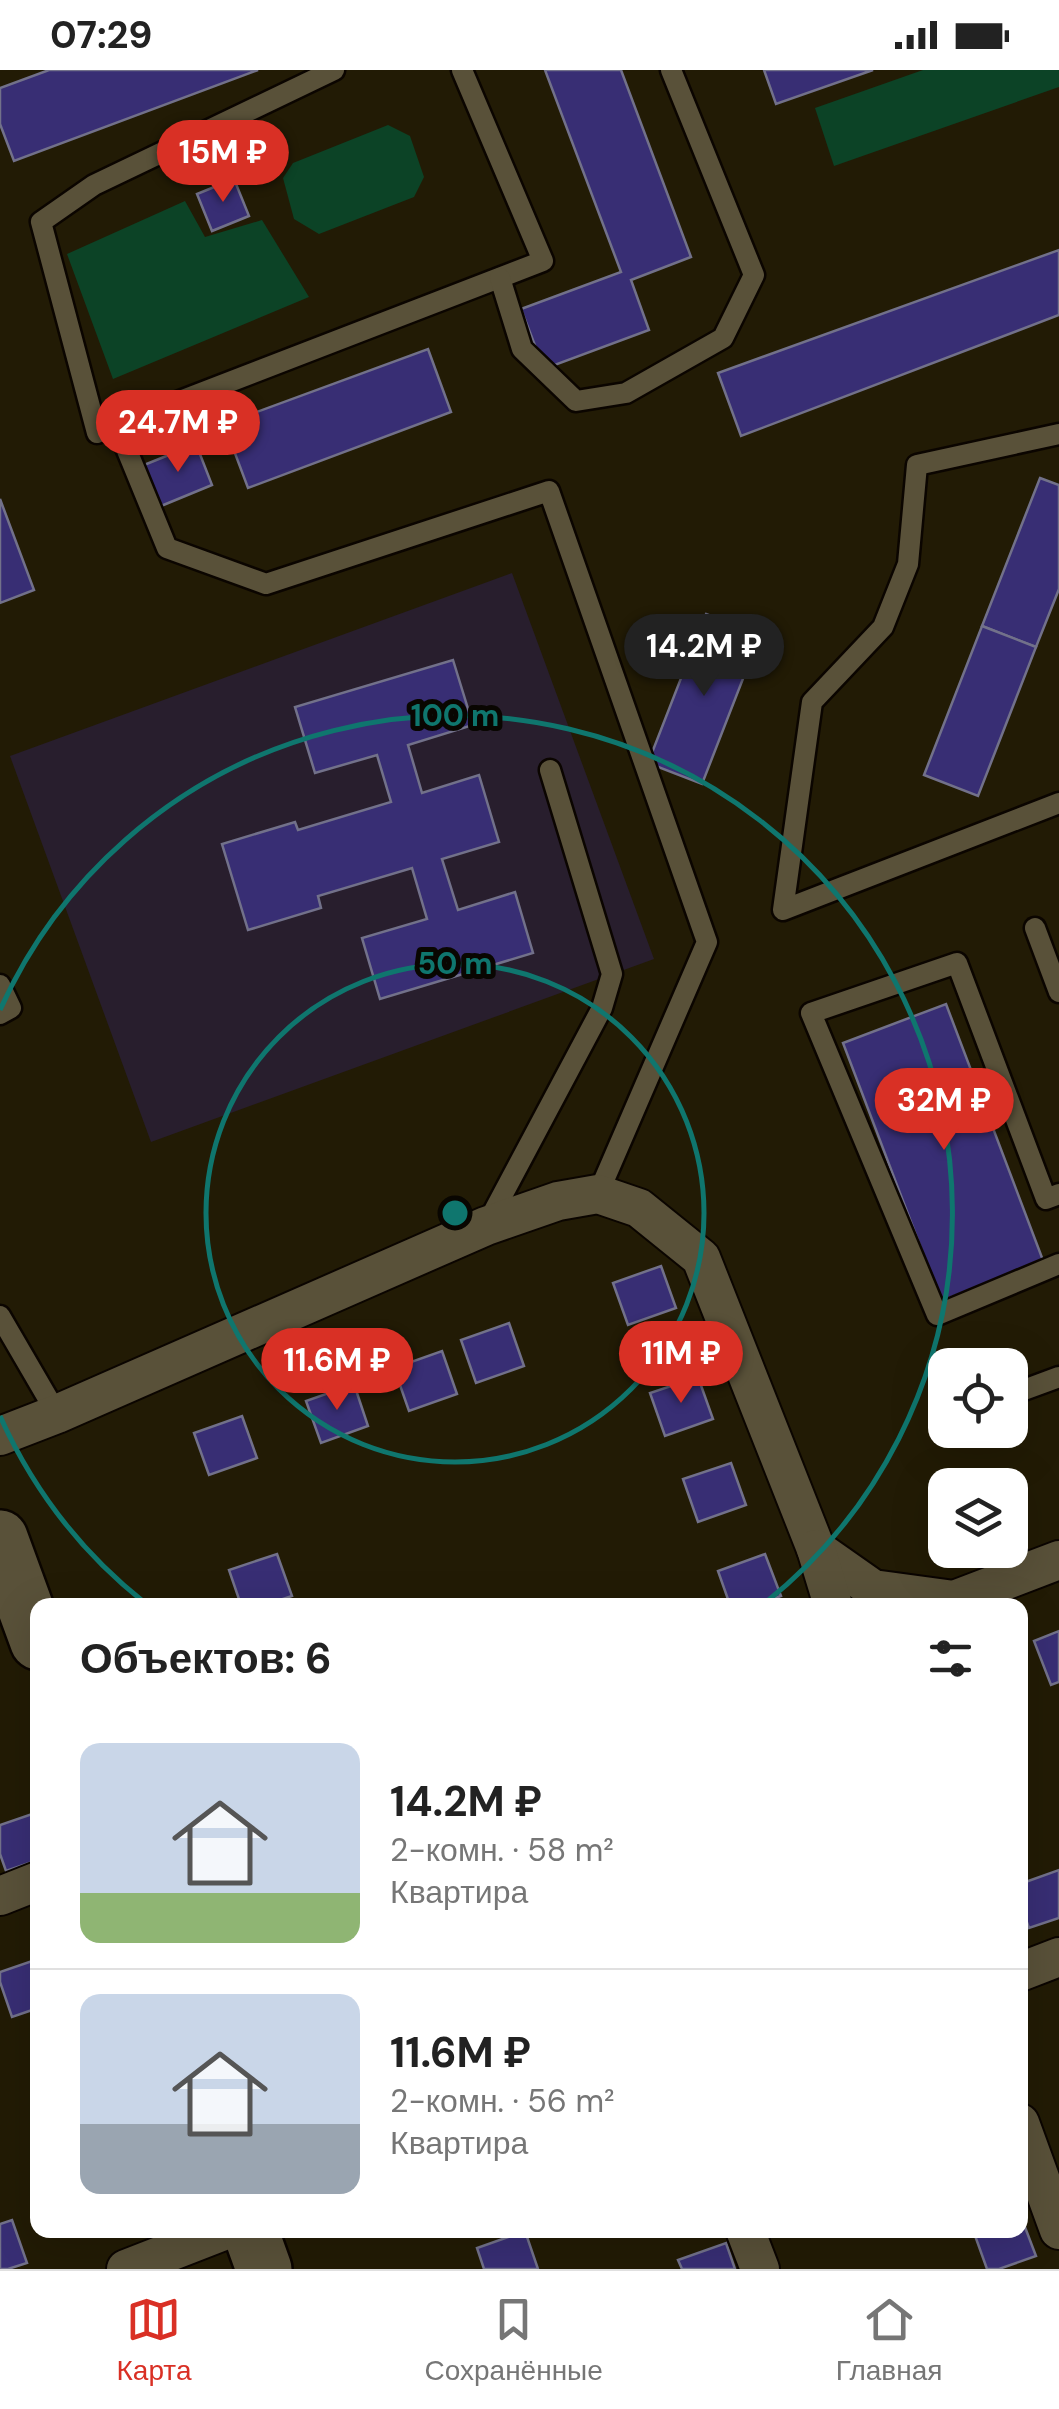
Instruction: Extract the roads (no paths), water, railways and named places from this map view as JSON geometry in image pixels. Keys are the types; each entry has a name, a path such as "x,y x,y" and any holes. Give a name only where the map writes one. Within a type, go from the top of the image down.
{"main road":[{"path":"0,1538 30,1620"},
{"path":"253,2238 264,2269"}],"street":[{"path":"0,1436 486,1226 558,1200 598,1194 639,1208 700,1258 816,1548 831,1598"},
{"path":"816,1548 873,1589 939,1598"},
{"path":"959,1598 1059,1560"},
{"path":"0,1896 30,1884"},
{"path":"1028,1969 1059,1957"},
{"path":"1028,2145 1059,2230"},
{"path":"126,2269 205,2238"},
{"path":"748,2238 760,2269"}],"lane":[{"path":"334,70 94,184 41,222 98,433 543,262 462,70"},
{"path":"500,278 522,349 576,402 626,393 724,338 754,274 671,70"},
{"path":"116,426 166,548 266,584 550,491 707,942 598,1194"},
{"path":"1059,434 917,465 908,564 883,627 812,702 783,910 1059,803"},
{"path":"486,1226 602,1008 612,974 550,770"},
{"path":"1035,928 1059,992"},
{"path":"1059,1194 1046,1199 958,963 811,1014 937,1315 1059,1264"},
{"path":"0,985 11,1008 0,1014"},
{"path":"0,1316 57,1414"},
{"path":"1028,1388 1059,1377"}]}
